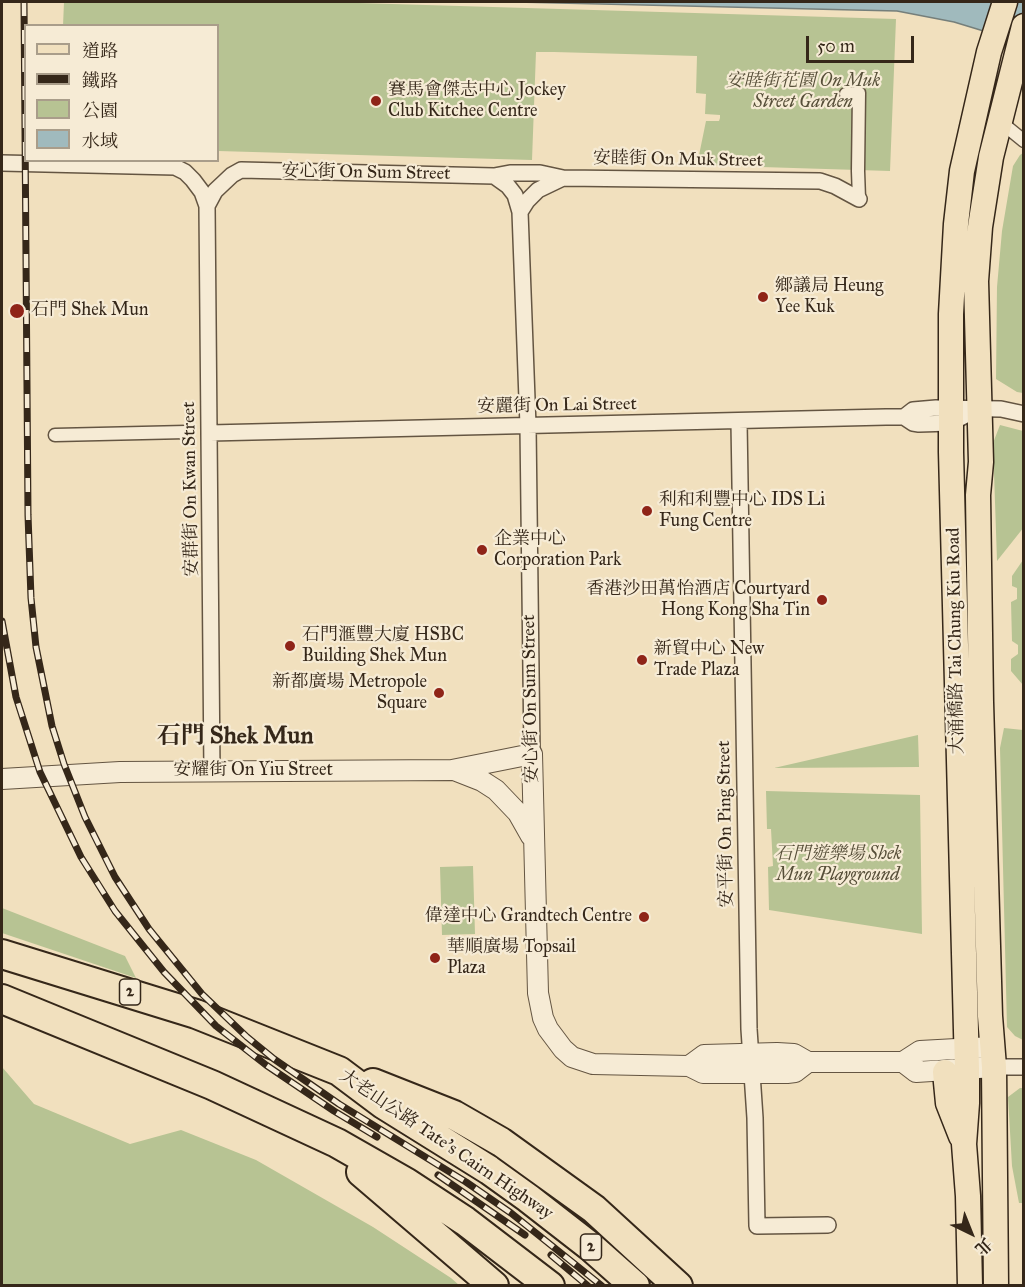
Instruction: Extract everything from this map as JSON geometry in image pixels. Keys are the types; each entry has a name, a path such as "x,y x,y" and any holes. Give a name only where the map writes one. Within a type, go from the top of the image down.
{"highway":[{"name":"大老山公路 Tate's Cairn Highway","path":"2,954 196,1014 339,1071 383,1104 453,1147 528,1198 635,1286"},
{"path":"2,999 212,1085 298,1124 370,1161 439,1203 492,1240 550,1286"},
{"path":"339,1071 454,1115 501,1142 594,1209 678,1286"},
{"path":"298,1124 375,1183 494,1286"}],"main road":[{"name":"大涌橋路 Tai Chung Kiu Road","path":"970,1286 968,1196 964,1144 967,1102 959,1063 951,314 962,171 989,52 1005,2"},
{"name":"大涌橋路 Tai Chung Kiu Road","path":"996,1286 993,1057 981,702 978,495 981,462 976,281 980,227 998,126 1023,26"}],"street":[{"path":"846,94 859,93 859,199"},
{"path":"998,126 1008,128 1023,141"},
{"path":"2,164 175,167 185,172 193,180 202,192 207,206"},
{"name":"安心街 On Sum Street","path":"207,206 215,191 241,170 494,176 508,186 515,195 520,213 528,426 533,841 538,993 543,1018 555,1039 572,1057 593,1064 689,1066 703,1073 751,1074 795,1071 808,1062"},
{"name":"安睦街 On Muk Street","path":"494,176 531,173 563,178 820,182 835,186 859,199"},
{"path":"520,213 527,201 538,190 563,178"},
{"name":"安群街 On Kwan Street","path":"207,206 212,771"},
{"name":"安麗街 On Lai Street","path":"210,433 904,417 913,410 952,416 979,408 1011,410 1023,414"},
{"name":"安平街 On Ping Street","path":"739,422 750,1053 755,1118 757,1226 828,1225"},
{"path":"55,435 186,432"},
{"name":"安耀街 On Yiu Street","path":"2,779 120,772 452,770 532,754"},
{"name":"安耀街 On Yiu Street","path":"2,763 19,770 55,776"},
{"name":"安耀街 On Yiu Street","path":"452,770 482,781 496,790 519,813 533,841"},
{"name":"安心街 On Sum Street","path":"689,1066 704,1055 794,1054 808,1062 903,1062 920,1051 959,1063"},
{"path":"959,1063 993,1057 1023,1067"},
{"name":"安心街 On Sum Street","path":"903,1062 916,1072 959,1063"}],"green space":[{"name":"安睦街花園 On Muk Street Garden","path":"64,2 325,2 896,19 890,171 697,165 706,121 719,121 720,115 705,114 706,94 696,93 697,56 536,52 532,160 219,151 219,24 63,24"},
{"path":"1024,153 1023,393 1017,392 996,379 997,287 1002,231 1013,166"},
{"path":"1000,425 1023,431 1024,527 997,561 993,443"},
{"path":"1023,560 1023,685 1011,671 1011,659 1018,654 1018,645 1012,641 1011,602 1017,599 1017,588 1012,586 1012,576"},
{"path":"1004,728 1023,730 1023,1040 1015,1036 1007,1027 1000,748"},
{"path":"918,735 919,767 774,768"},
{"name":"石門遊樂場 Shek Mun Playground","path":"766,791 920,795 922,934 769,910 768,867 773,866 771,829 767,829"},
{"path":"473,866 475,934 442,935 440,867"},
{"path":"2,908 125,956 136,978 2,933"},
{"path":"2,1067 34,1104 130,1144 181,1130 256,1160 373,1227 459,1285 2,1285"},
{"path":"1023,1088 1023,1203 1019,1203 1012,1166 1008,1097"}],"water":[{"path":"516,2 1023,2 1023,43 954,22 897,11"}],"railway":[{"path":"24,2 24,24"},
{"path":"25,162 28,515 31,598 36,647 52,726 64,764 85,817 115,877 149,929 202,994 247,1037 274,1059 339,1104 466,1182 511,1213 602,1286"},
{"path":"2,621 16,697 40,772 81,857 115,911 164,972 216,1026 266,1065 377,1137"},
{"path":"438,1175 525,1235"},
{"path":"551,1255 588,1286"}],"place":[{"name":"賽馬會傑志中心 Jockey Club Kitchee Centre","path":"376,101"},
{"name":"鄉議局 Heung Yee Kuk","path":"763,297"},
{"name":"石門 Shek Mun","path":"17,311"},
{"name":"利和利豐中心 IDS Li Fung Centre","path":"647,511"},
{"name":"企業中心 Corporation Park","path":"482,550"},
{"name":"香港沙田萬怡酒店 Courtyard Hong Kong Sha Tin","path":"822,600"},
{"name":"石門滙豐大廈 HSBC Building Shek Mun","path":"290,646"},
{"name":"新貿中心 New Trade Plaza","path":"642,660"},
{"name":"新都廣場 Metropole Square","path":"439,693"},
{"name":"偉達中心 Grandtech Centre","path":"644,917"},
{"name":"華順廣場 Topsail Plaza","path":"435,958"}],"district":[{"name":"石門 Shek Mun","path":"235,737"}]}
